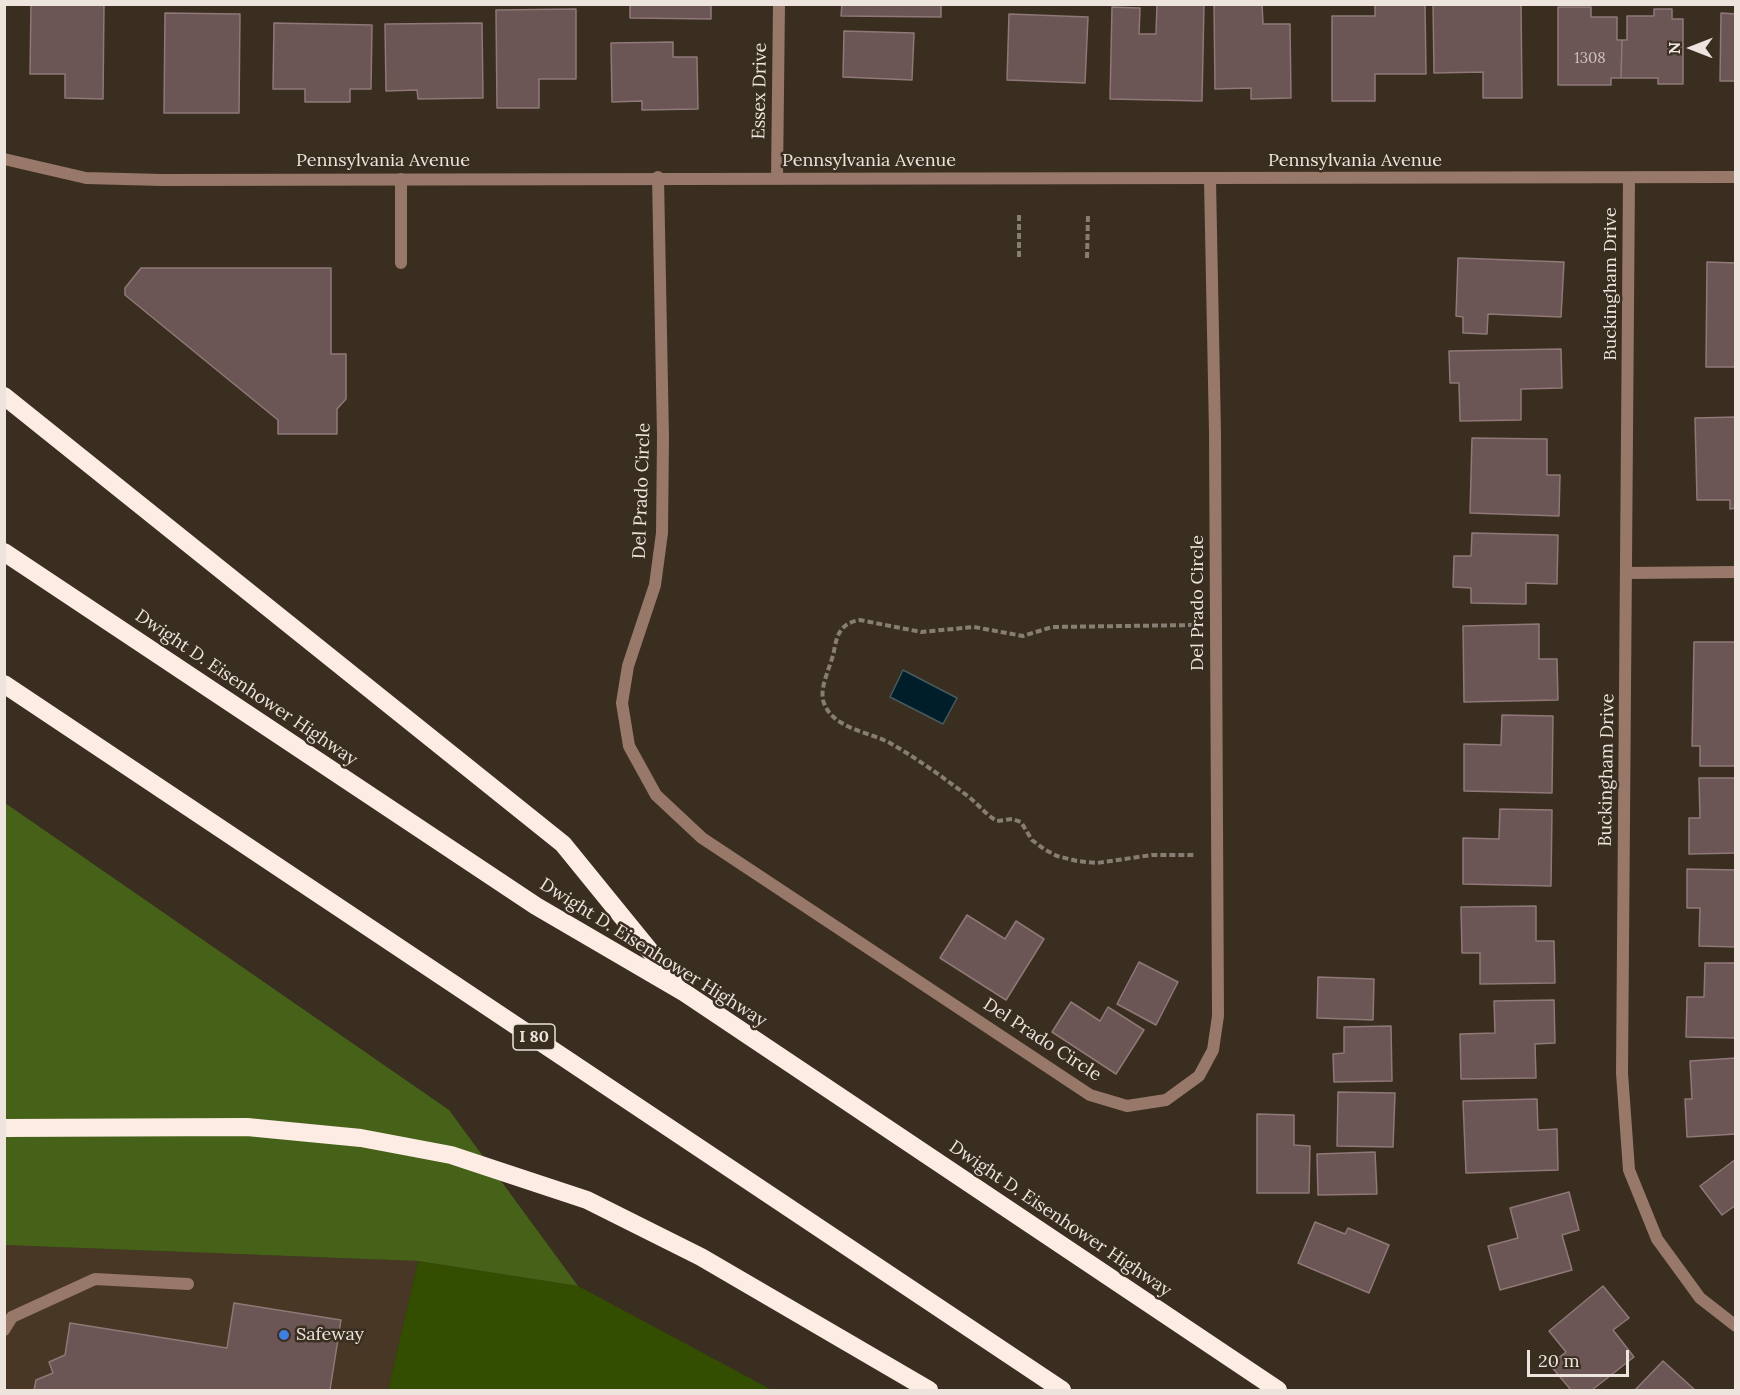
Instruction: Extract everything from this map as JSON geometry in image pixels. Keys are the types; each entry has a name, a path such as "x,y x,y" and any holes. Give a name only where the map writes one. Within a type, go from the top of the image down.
{"highway":[{"path":"4,396 397,708 563,844 685,993"},
{"name":"Dwight D. Eisenhower Highway","path":"4,552 536,906 685,993 1278,1390"},
{"name":"I 80","path":"4,684 1062,1390"},
{"path":"4,1128 247,1128 361,1138 451,1155 588,1200 701,1257 929,1390"}],"street":[{"name":"Essex Drive","path":"777,178 778,4"},
{"name":"Pennsylvania Avenue","path":"4,159 86,178 658,177 1210,180 1736,177"},
{"name":"Del Prado Circle","path":"658,177 663,437 662,533 655,585 628,666 622,704 629,746 656,795 702,838 1090,1095 1127,1106 1166,1100 1198,1076 1213,1050 1218,1017 1210,180"},
{"name":"Buckingham Drive","path":"1629,178 1622,1073 1629,1170 1657,1239 1700,1298 1736,1326"},
{"path":"401,179 401,263"},
{"path":"1627,573 1736,572"},
{"path":"4,1330 12,1317 95,1279 188,1284"}],"path":[{"path":"1019,215 1019,258"},
{"path":"1087,258 1088,215"},
{"path":"1216,624 1052,627 1023,636 974,627 921,632 860,620 851,621 842,627 836,637 823,699 828,710 838,720 851,728 888,742 919,761 972,799 997,821 1012,819 1021,822 1032,840 1057,856 1097,863 1152,855 1217,854"}],"shaded area":[{"path":"5,1245 418,1261 388,1390 5,1390"}],"green space":[{"path":"5,803 449,1110 578,1286 418,1261 5,1245"},
{"path":"418,1261 578,1286 772,1390 388,1390"}],"water":[{"path":"903,670 957,698 943,724 890,697"}],"building":[{"path":"31,4 104,4 103,99 65,98 65,74 30,74"},
{"path":"630,4 711,4 711,19 630,18"},
{"path":"842,4 941,4 941,17 841,16"},
{"path":"1157,4 1204,4 1202,101 1110,99 1112,7 1140,8 1139,34 1156,34"},
{"path":"1214,4 1262,4 1263,24 1290,24 1291,98 1251,99 1251,88 1215,89"},
{"path":"1375,4 1425,4 1426,74 1375,74 1375,101 1332,101 1332,16 1375,16"},
{"path":"1433,4 1521,4 1522,98 1483,98 1483,72 1434,73"},
{"path":"1558,7 1591,7 1591,17 1617,17 1617,40 1622,40 1621,78 1611,78 1611,85 1558,85"},
{"path":"576,9 576,79 539,79 539,108 497,108 496,10"},
{"path":"1654,9 1672,9 1672,19 1683,19 1683,84 1658,84 1658,78 1621,78 1622,40 1627,40 1627,16 1654,16"},
{"path":"165,13 240,14 239,113 164,113"},
{"path":"1721,13 1736,14 1736,81 1720,81"},
{"path":"1009,14 1088,17 1085,83 1007,80"},
{"path":"274,23 372,25 371,89 350,89 350,102 305,102 305,89 273,89"},
{"path":"482,23 483,98 418,99 417,90 386,91 385,24"},
{"path":"844,31 914,33 912,80 843,77"},
{"path":"673,42 673,57 697,57 698,109 642,110 642,101 612,102 611,43"},
{"path":"1458,258 1564,262 1561,317 1488,314 1487,334 1463,333 1463,317 1456,316"},
{"path":"1707,262 1736,263 1736,367 1706,367"},
{"path":"141,268 331,268 331,354 346,354 346,399 337,409 337,434 278,434 278,420 125,295 125,288"},
{"path":"1561,349 1562,388 1521,389 1521,420 1460,421 1459,383 1450,383 1449,351"},
{"path":"1736,417 1736,508 1730,509 1730,500 1697,500 1695,418"},
{"path":"1472,438 1547,439 1547,475 1560,475 1559,516 1470,513"},
{"path":"1472,533 1558,535 1557,584 1526,583 1526,604 1471,603 1471,588 1453,587 1454,556 1471,556"},
{"path":"1539,624 1539,659 1557,659 1558,700 1464,702 1463,626"},
{"path":"1694,642 1736,642 1736,766 1700,766 1700,746 1692,746"},
{"path":"1502,715 1553,716 1552,793 1464,791 1464,744 1501,745"},
{"path":"1699,778 1736,778 1736,853 1689,854 1689,818 1700,818"},
{"path":"1500,809 1552,810 1551,886 1463,884 1463,838 1499,839"},
{"path":"1687,869 1736,870 1736,947 1699,946 1700,908 1687,908"},
{"path":"1536,906 1536,941 1554,941 1555,983 1480,984 1480,953 1462,953 1461,907"},
{"path":"967,915 1005,939 1016,921 1044,939 1006,1000 940,958"},
{"path":"1139,962 1178,982 1156,1025 1117,1004"},
{"path":"1705,963 1736,963 1736,1038 1686,1037 1687,997 1704,997"},
{"path":"1318,977 1374,979 1373,1020 1317,1018"},
{"path":"1554,1000 1555,1043 1535,1044 1536,1078 1461,1079 1460,1034 1495,1033 1494,1001"},
{"path":"1071,1002 1100,1021 1108,1007 1144,1030 1116,1074 1052,1032"},
{"path":"1391,1026 1392,1081 1334,1082 1333,1054 1344,1053 1344,1027"},
{"path":"1736,1058 1736,1134 1687,1137 1685,1099 1692,1099 1690,1061"},
{"path":"1338,1092 1395,1093 1393,1147 1337,1146"},
{"path":"1537,1099 1538,1130 1557,1129 1558,1170 1466,1173 1463,1101"},
{"path":"1257,1114 1294,1115 1294,1145 1310,1146 1309,1193 1257,1193"},
{"path":"1375,1152 1377,1194 1318,1195 1317,1154"},
{"path":"1736,1159 1736,1205 1722,1215 1700,1186"},
{"path":"1569,1192 1579,1230 1562,1235 1572,1270 1500,1290 1488,1246 1518,1238 1510,1208"},
{"path":"1315,1222 1345,1234 1348,1228 1389,1245 1369,1293 1298,1263"},
{"path":"1603,1286 1629,1318 1613,1330 1634,1357 1592,1390 1571,1390 1550,1365 1566,1352 1549,1331"},
{"name":"Safeway","path":"234,1303 341,1320 330,1390 34,1390 36,1380 53,1373 49,1362 65,1355 70,1323 227,1348"},
{"path":"1663,1361 1695,1390 1635,1390"}],"place":[{"name":"Safeway","path":"284,1335"}]}
